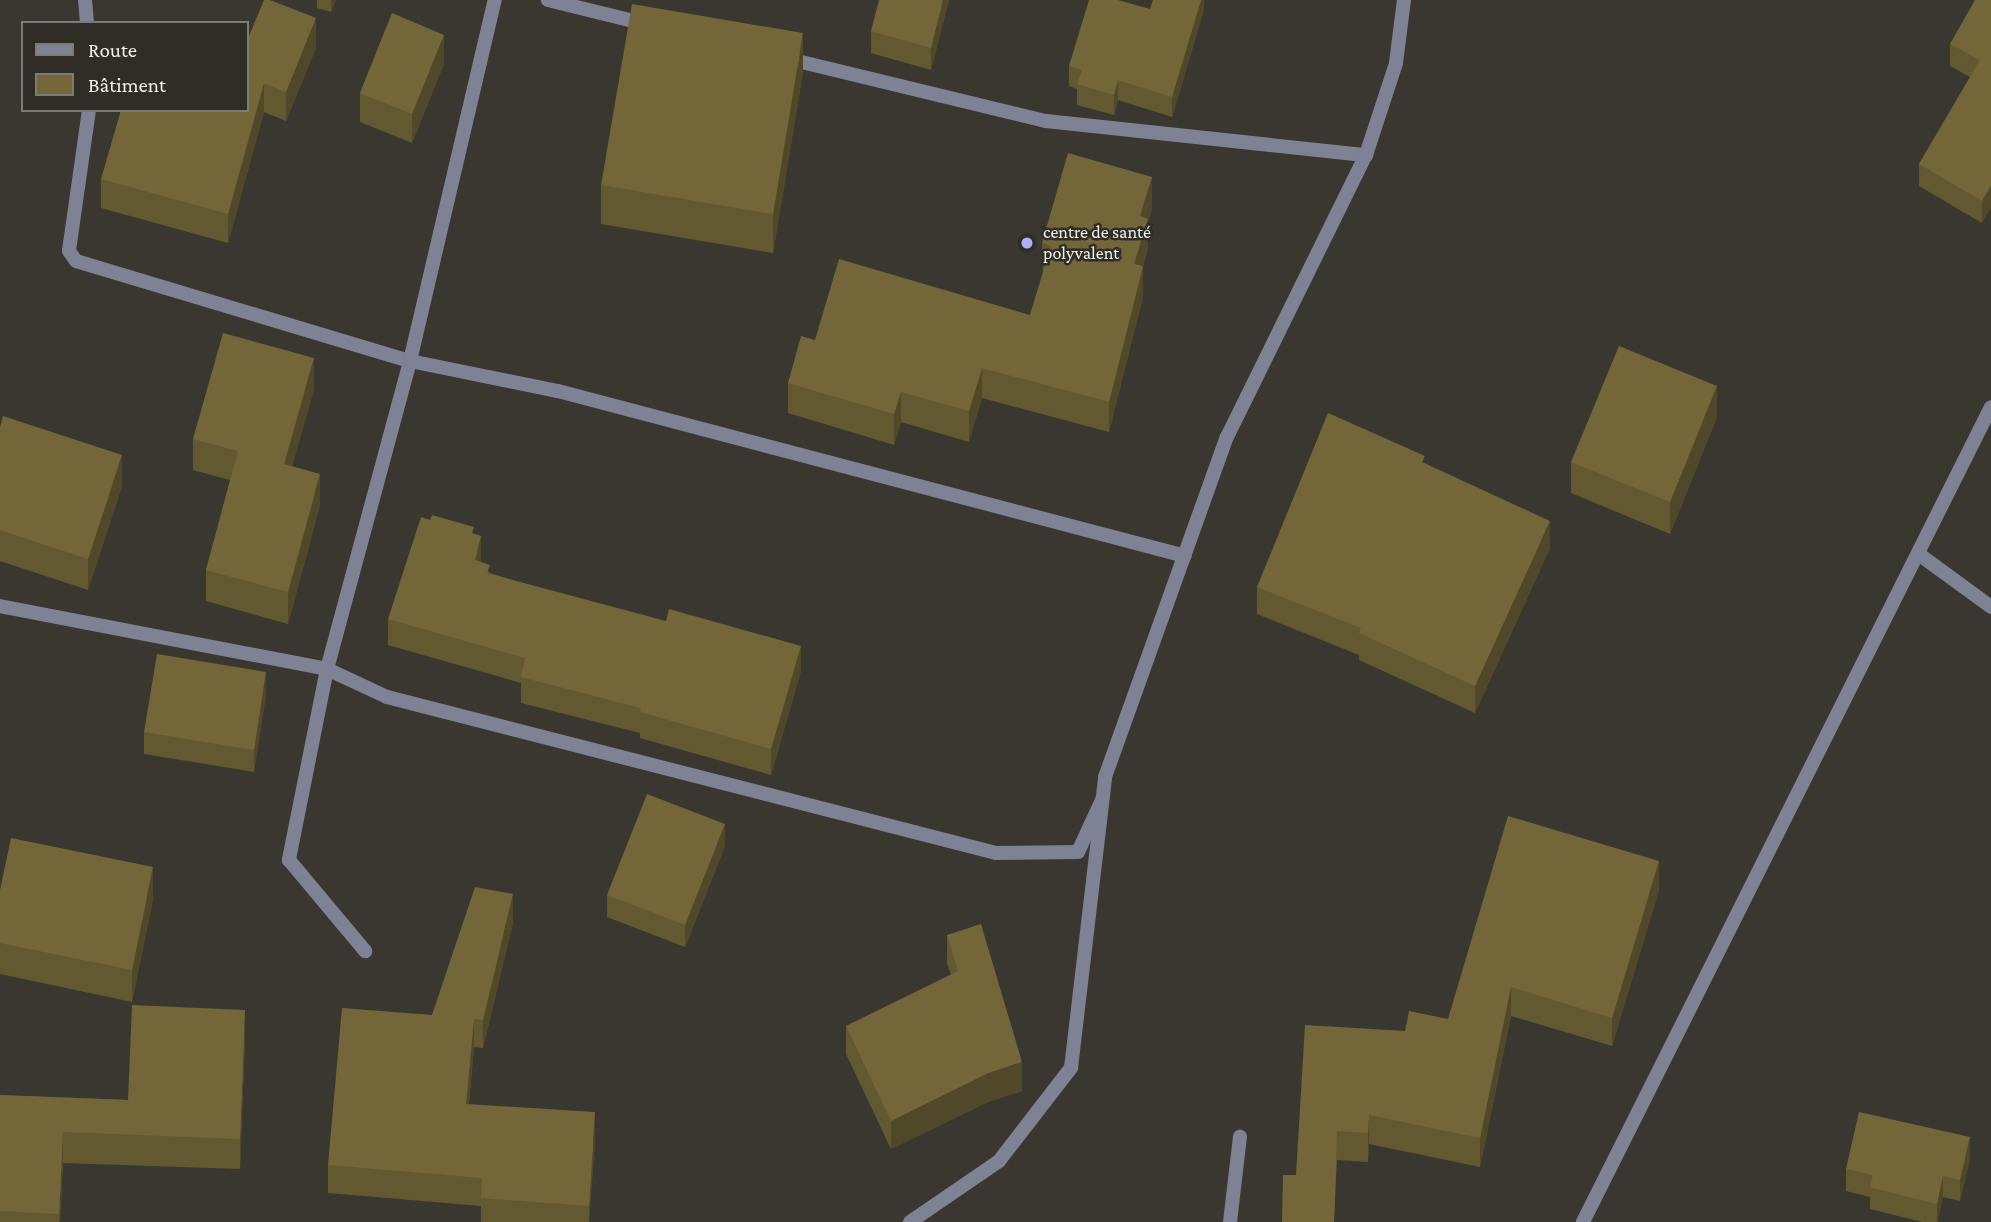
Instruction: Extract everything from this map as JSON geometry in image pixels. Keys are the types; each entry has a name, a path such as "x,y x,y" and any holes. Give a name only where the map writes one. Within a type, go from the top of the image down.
{"street":[{"path":"85,0 87,21"},
{"path":"365,951 289,860 327,669 411,361 495,0"},
{"path":"548,0 667,29"},
{"path":"910,1222 999,1161 1072,1068 1105,777 1227,437 1366,155 1396,63 1404,0"},
{"path":"772,55 1046,121 1366,155"},
{"path":"89,112 69,251 76,261 411,361 558,391 1185,556"},
{"path":"1583,1222 1920,555 1991,407"},
{"path":"1920,555 1991,607"},
{"path":"0,606 327,669 387,697 996,853 1078,852 1102,800"},
{"path":"1230,1222 1240,1138"}],"building":[{"path":"264,0 316,18 286,92 264,83 228,214 101,179 120,112 248,112 248,39"},
{"path":"879,0 943,0 931,48 871,31"},
{"path":"1089,0 1118,0 1150,9 1153,0 1201,0 1172,97 1118,80 1114,95 1077,84 1082,70 1069,66"},
{"path":"1975,0 1991,0 1991,186 1982,201 1919,164 1980,60 1950,44"},
{"path":"632,4 803,33 773,214 601,185"},
{"path":"392,13 444,35 412,114 360,93"},
{"path":"1068,153 1152,177 1140,216 1148,219 1134,264 1143,266 1109,402 982,368 969,411 901,392 894,414 788,383 801,336 815,340 839,259 1030,315 1051,246 1042,243"},
{"path":"223,333 314,358 284,464 320,474 288,592 206,570 238,451 193,439"},
{"path":"1619,346 1717,386 1670,502 1571,462"},
{"path":"1328,413 1425,456 1422,462 1550,521 1475,686 1359,633 1361,628 1257,587"},
{"path":"3,416 122,455 88,559 0,530 0,427"},
{"path":"432,515 474,527 472,533 481,536 475,560 490,565 487,573 666,621 669,609 801,646 771,749 640,712 641,708 521,677 525,658 388,619 421,517 430,520"},
{"path":"157,654 266,672 254,750 144,732"},
{"path":"647,794 725,824 685,925 607,895"},
{"path":"1508,816 1659,861 1612,1018 1511,987 1480,1138 1369,1115 1368,1133 1337,1131 1334,1222 1282,1222 1283,1175 1296,1175 1305,1025 1405,1031 1409,1011 1448,1019"},
{"path":"11,838 153,867 132,970 0,943 0,890"},
{"path":"475,887 513,894 483,1020 474,1019 466,1104 595,1112 589,1206 481,1198 482,1178 328,1165 342,1008 432,1015"},
{"path":"981,924 1022,1062 988,1073 891,1121 846,1026 958,971 947,935"},
{"path":"132,1005 245,1010 240,1139 63,1132 59,1214 0,1211 0,1095 128,1100"},
{"path":"1859,1112 1970,1137 1960,1180 1943,1176 1937,1204 1870,1187 1873,1175 1846,1169"}],"place":[{"name":"centre de santé polyvalent","path":"1027,243"}]}
